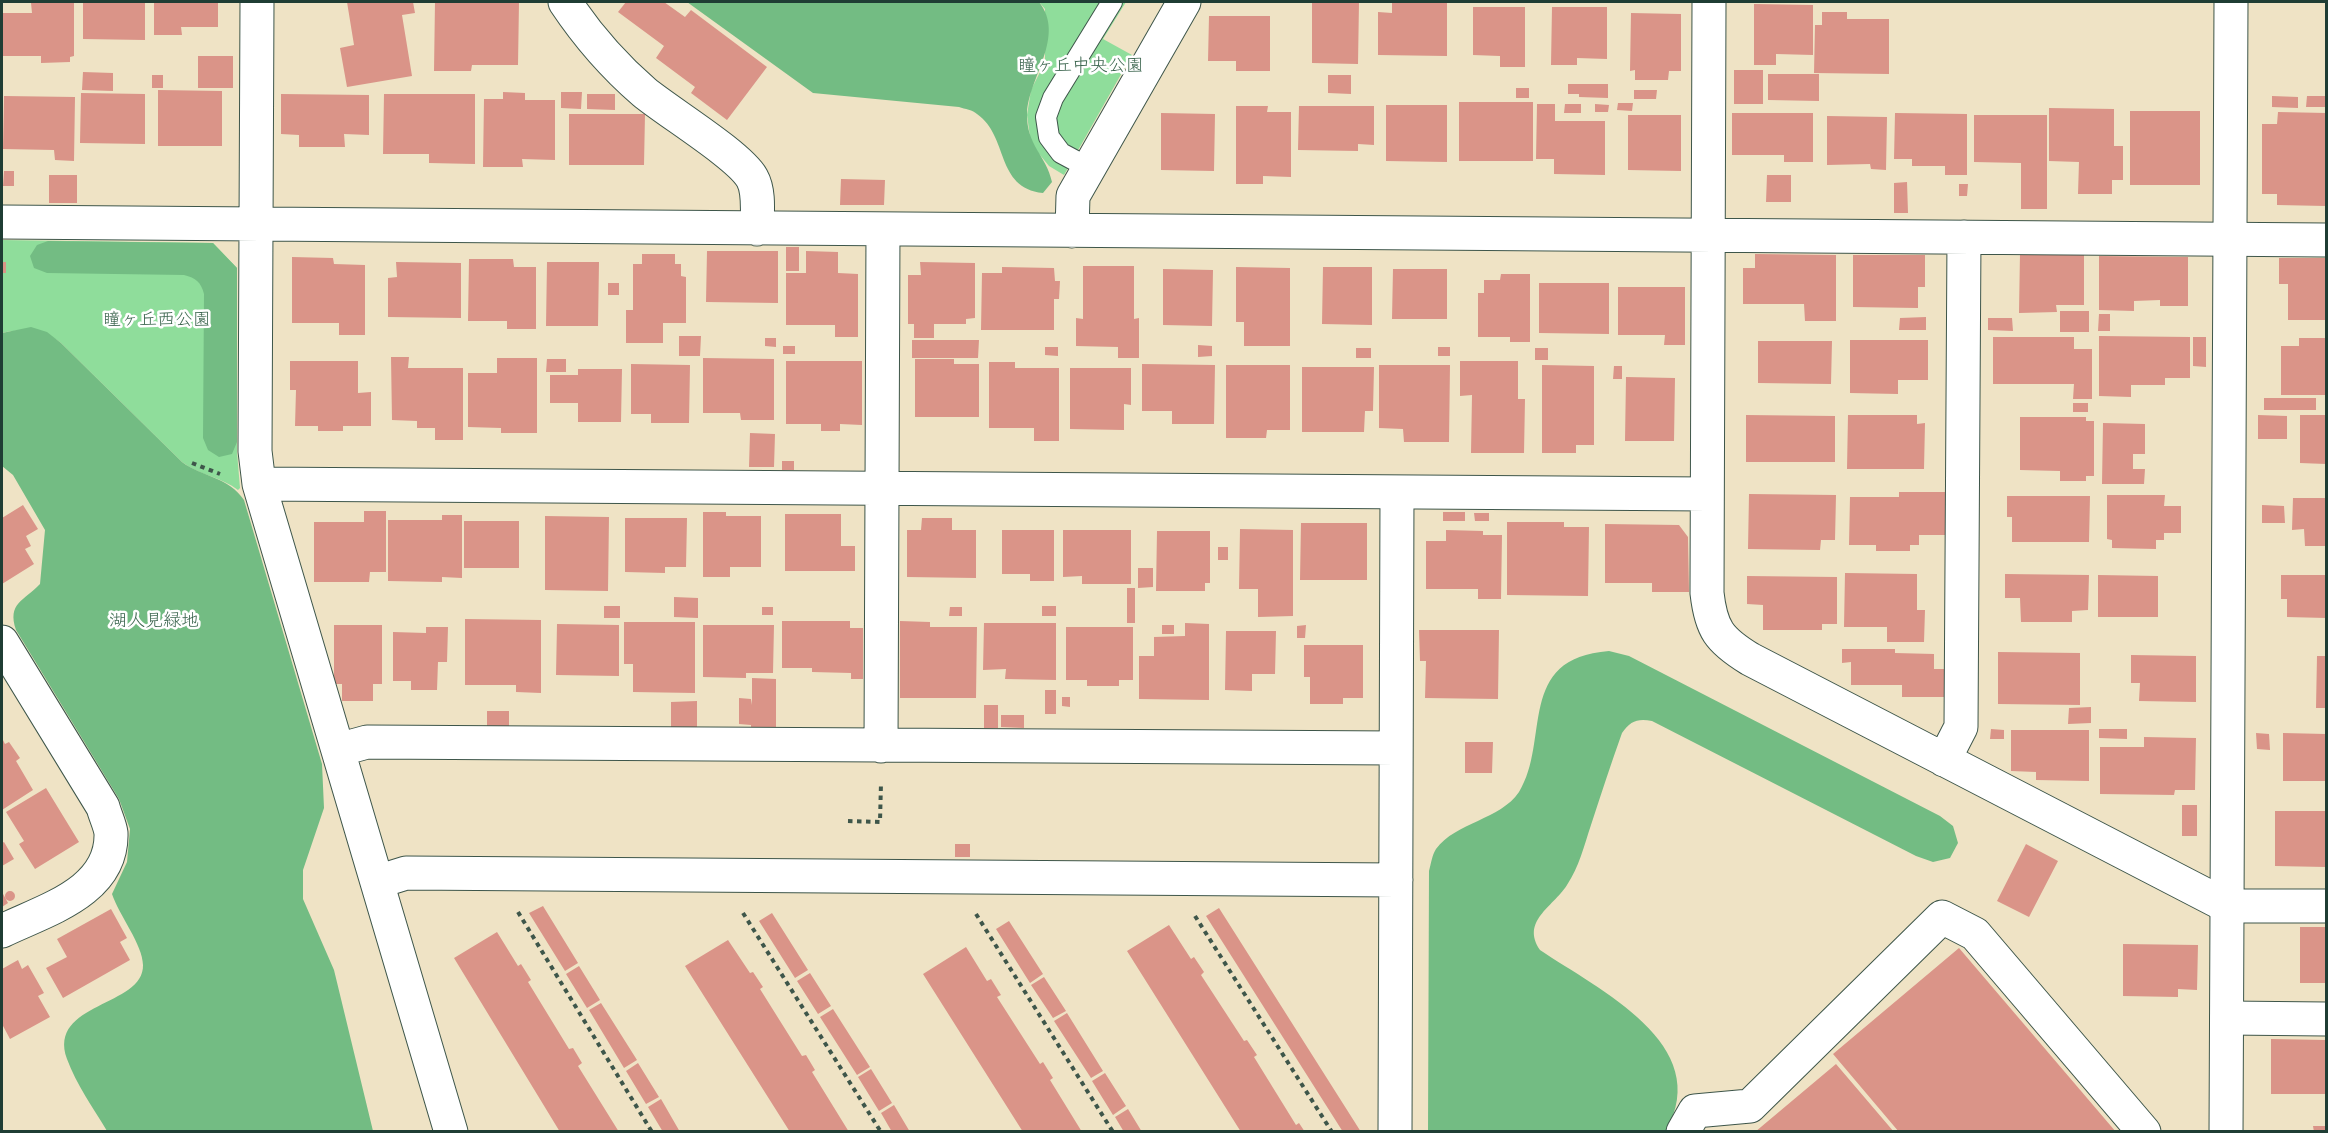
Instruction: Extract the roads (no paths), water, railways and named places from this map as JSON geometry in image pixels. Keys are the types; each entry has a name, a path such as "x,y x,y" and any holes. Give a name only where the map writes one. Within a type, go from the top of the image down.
{"street":[{"path":"257,2 255,452 259,484 451,1131"},
{"path":"565,2 609,57 644,92 737,163 753,179 757,200 757,229"},
{"path":"1072,231 1073,196 1184,2"},
{"path":"1709,2 1707,593 1710,621 1726,644 1750,659 2227,906 2326,906"},
{"path":"2226,1131 2231,2"},
{"path":"2,222 256,226 2326,240"},
{"path":"881,747 883,230"},
{"path":"1944,760 1962,727 1964,237"},
{"path":"259,484 1707,494"},
{"path":"1395,1131 1397,492"},
{"path":"2,642 103,807 111,832 109,857 96,879 76,895 2,931"},
{"path":"338,750 367,742 881,747 1396,748"},
{"path":"377,882 406,873 1396,880"},
{"path":"1683,1131 1695,1111 1750,1106 1942,917 1975,934 2144,1131"},
{"path":"2227,1018 2326,1019"}],"lane":[{"path":"1089,168 1061,153 1049,137 1046,117 1053,98 1112,2"}],"park label":[{"name":"瞳ヶ丘中央公園","path":"1081,69"},
{"name":"瞳ヶ丘西公園","path":"157,323"},
{"name":"湖人見緑地","path":"154,624"}]}
